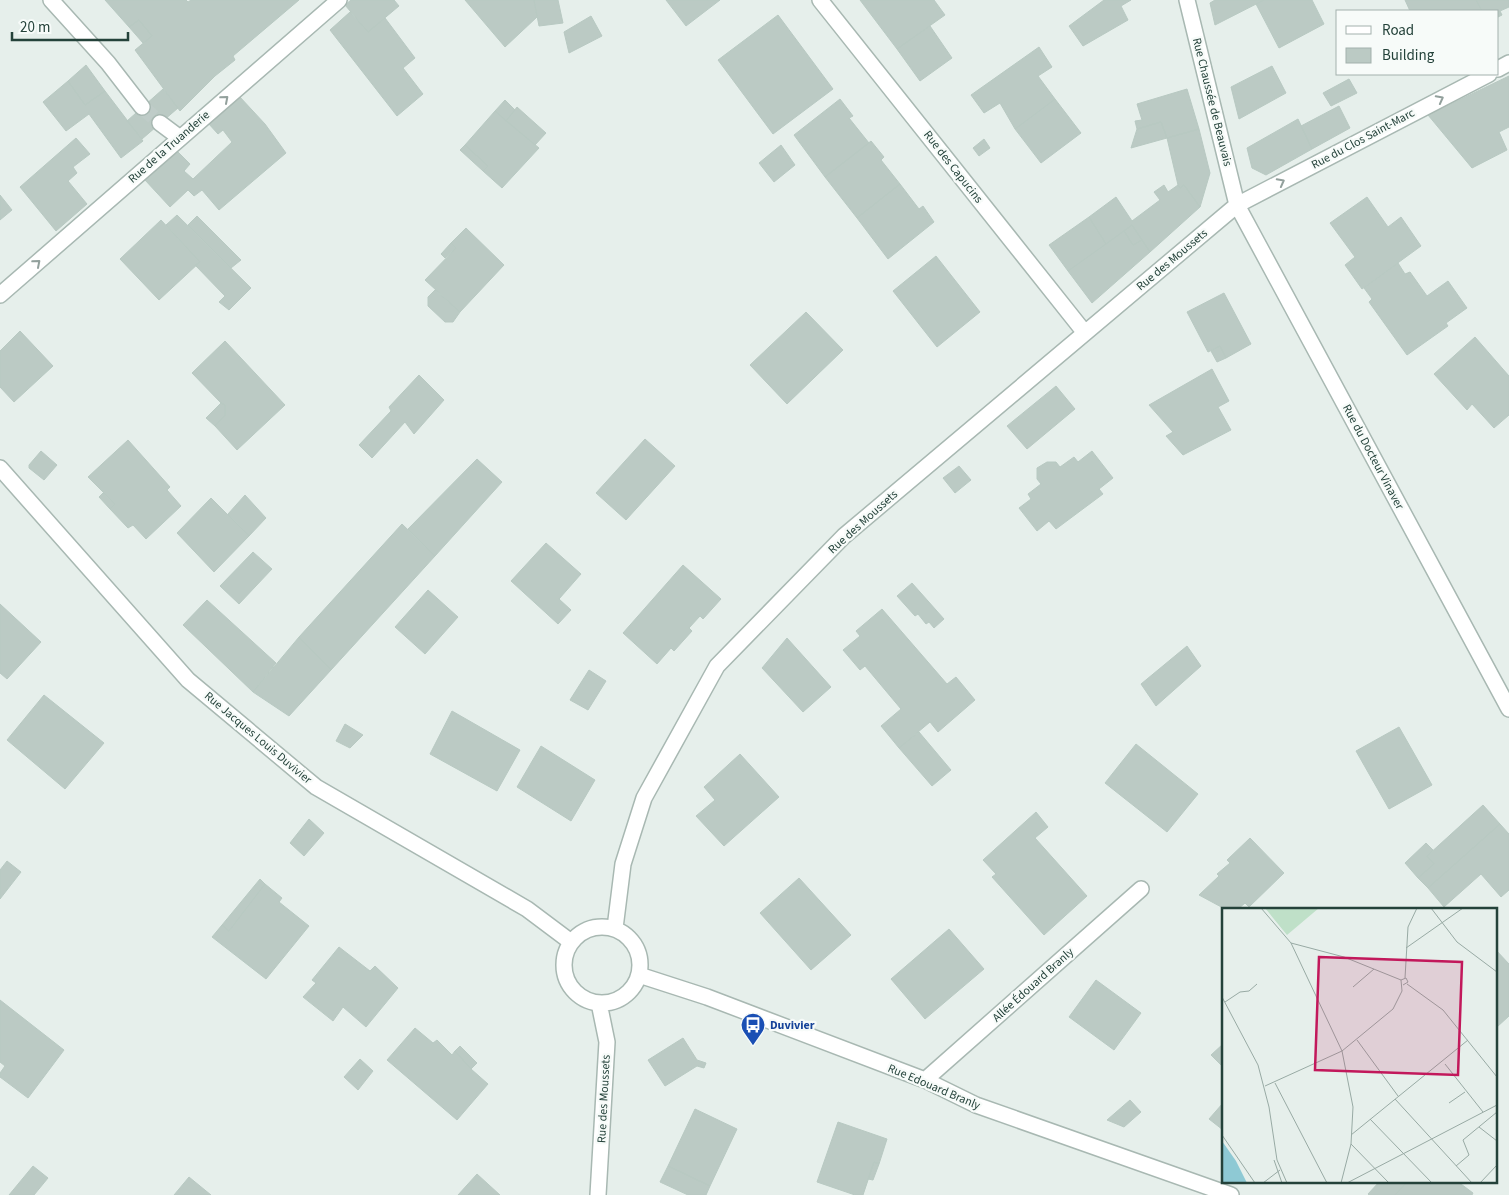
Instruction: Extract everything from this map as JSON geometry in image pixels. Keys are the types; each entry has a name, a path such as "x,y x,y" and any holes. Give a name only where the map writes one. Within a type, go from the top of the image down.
{"street":[{"path":"50,0 108,63 142,107"},
{"name":"Rue de la Truanderie","path":"0,295 339,0"},
{"name":"Rue des Capucins","path":"820,0 1085,333"},
{"name":"Rue Chaussée de Beauvais","path":"1187,0 1237,205"},
{"name":"Rue du Clos Saint-Marc","path":"1237,205 1487,75"},
{"path":"160,123 180,138"},
{"name":"Rue des Moussets","path":"615,928 623,864 644,798 717,666 844,536 1237,205"},
{"name":"Rue du Docteur Vinaver","path":"1237,205 1509,709"},
{"name":"Rue Jacques Louis Duvivier","path":"0,468 188,680 316,787 527,909 571,942"},
{"name":"Allée Édouard Branly","path":"925,1080 1140,889"},
{"path":"598,927 615,928 627,936 636,947 640,960 639,975 634,986 624,996 612,1002 599,1003 584,999 572,988 568,981 565,974 564,957 571,942 583,932 598,927"},
{"name":"Rue Edouard Branly","path":"639,975 707,997 925,1080 976,1105 1231,1195"},
{"name":"Rue des Moussets","path":"598,1195 608,1042 599,1003"}],"building":[{"path":"105,0 186,0 188,2 191,0 299,0 233,56 235,60 215,76 180,111 135,50 152,36 139,20 129,27"},
{"path":"351,0 394,0 399,6 368,32 345,5"},
{"path":"465,0 534,0 537,17 505,47"},
{"path":"534,0 558,0 563,23 539,26"},
{"path":"666,0 720,0 686,26"},
{"path":"860,0 934,0 945,15 897,49"},
{"path":"1104,0 1131,0 1121,6 1128,20 1083,46 1069,26"},
{"path":"1215,0 1264,0 1215,25 1210,3"},
{"path":"1264,0 1312,0 1324,24 1279,48 1256,4"},
{"path":"1405,0 1476,0 1481,10 1410,10"},
{"path":"1476,0 1509,0 1509,7 1500,11 1502,15 1499,16 1499,10 1481,10"},
{"path":"350,12 368,32 385,18 415,58 403,68 423,94 397,116 330,30"},
{"path":"778,15 833,89 773,134 718,60"},
{"path":"591,16 602,36 569,53 564,32"},
{"path":"139,20 152,36 143,43 129,27"},
{"path":"930,26 952,58 920,81 897,49"},
{"path":"1039,47 1052,67 1038,76 1055,99 1015,129 1000,103 984,113 971,95"},
{"path":"86,65 105,91 85,105 68,81"},
{"path":"1272,66 1286,93 1239,119 1231,87"},
{"path":"1509,76 1509,127 1499,132 1507,150 1472,168 1428,115"},
{"path":"1349,79 1357,93 1331,106 1323,93"},
{"path":"68,81 85,105 105,91 143,141 121,158 89,114 66,131 43,102"},
{"path":"163,89 178,108 142,139 127,121"},
{"path":"1187,89 1199,129 1167,138 1161,122 1137,129 1135,121 1142,120 1137,104"},
{"path":"239,96 265,124 286,153 219,210 202,190 194,196 188,190 170,207 145,180 177,151 190,164 184,171 193,179 232,142 223,130 218,134 208,123"},
{"path":"840,99 853,116 849,118 869,143 825,177 794,135"},
{"path":"1055,99 1081,133 1041,163 1015,129"},
{"path":"505,100 515,110 506,121 495,111"},
{"path":"1339,106 1350,128 1312,149 1301,126"},
{"path":"517,107 546,133 535,145 506,121"},
{"path":"495,111 539,148 502,188 483,171 488,166 465,145"},
{"path":"1298,119 1312,149 1266,175 1252,168 1247,148"},
{"path":"1161,122 1167,138 1131,148 1137,129"},
{"path":"1199,129 1210,173 1200,207 1184,185 1180,188 1178,185 1167,138"},
{"path":"76,138 90,154 73,167 77,173 68,181 87,204 56,231 20,187"},
{"path":"984,139 990,148 979,156 973,148"},
{"path":"871,141 884,157 881,160 900,184 857,218 825,177"},
{"path":"465,145 488,166 483,171 460,150"},
{"path":"781,145 795,165 774,182 759,163"},
{"path":"900,184 919,209 923,206 934,222 888,259 857,218"},
{"path":"1164,185 1168,192 1178,185 1180,188 1184,185 1200,207 1150,252 1132,225 1106,244 1089,217 1116,197 1132,221 1160,200 1154,192"},
{"path":"0,195 12,210 0,220"},
{"path":"1367,197 1388,227 1401,217 1421,246 1362,289 1345,265 1355,257 1330,223"},
{"path":"177,215 251,288 229,310 219,302 225,296 195,265 200,262 166,225"},
{"path":"197,216 241,260 231,268 188,225"},
{"path":"1089,217 1106,244 1068,271 1049,245"},
{"path":"161,220 200,262 159,300 120,259"},
{"path":"1132,225 1142,240 1133,245 1124,231"},
{"path":"466,228 504,265 460,312 425,280 456,248 451,243"},
{"path":"1124,231 1133,245 1142,240 1150,252 1092,303 1068,271"},
{"path":"451,243 456,248 445,258 441,254"},
{"path":"936,256 980,312 937,347 893,291"},
{"path":"1398,263 1405,274 1410,272 1427,296 1448,281 1467,308 1446,323 1448,326 1407,355 1369,302 1372,299 1364,288"},
{"path":"435,290 460,312 453,322 445,322 428,306 428,297"},
{"path":"1224,293 1251,344 1226,358 1220,346 1208,352 1187,312"},
{"path":"806,312 843,350 787,404 750,365"},
{"path":"20,331 53,366 14,402 0,387 0,351"},
{"path":"1475,337 1509,376 1509,415 1494,428 1472,404 1467,410 1434,374"},
{"path":"225,341 285,405 237,450 215,426 225,415 225,405 192,373"},
{"path":"1220,346 1226,358 1217,362 1211,351"},
{"path":"1212,369 1229,401 1218,407 1231,430 1183,455 1166,436 1173,432 1149,405"},
{"path":"419,375 444,400 414,434 405,422 372,458 359,445 391,411 389,407"},
{"path":"1056,386 1075,409 1027,449 1007,426"},
{"path":"221,403 225,405 225,415 215,426 206,418"},
{"path":"645,439 675,466 626,520 596,493"},
{"path":"128,440 170,487 167,490 181,506 146,539 133,525 128,528 110,509 115,504 88,477"},
{"path":"41,451 57,465 44,480 29,468 29,465"},
{"path":"1092,451 1113,478 1099,489 1103,494 1056,529 1049,521 1037,531 1019,508 1031,499 1028,494 1041,484 1037,479 1037,468 1047,462 1056,462 1060,467 1074,457 1078,462"},
{"path":"477,459 502,482 435,556 408,529"},
{"path":"959,466 971,480 955,493 943,478"},
{"path":"103,493 115,504 110,509 99,497"},
{"path":"245,495 266,518 249,536 228,514"},
{"path":"211,498 249,536 214,572 177,533"},
{"path":"402,524 435,556 331,670 299,637"},
{"path":"546,543 581,574 559,599 571,610 558,624 511,581"},
{"path":"253,552 272,569 239,604 220,586"},
{"path":"683,565 721,599 703,619 700,616 689,628 692,631 674,651 671,648 657,664 623,633"},
{"path":"912,583 944,619 934,628 929,622 926,624 918,614 915,616 897,596"},
{"path":"428,590 458,617 425,654 395,627"},
{"path":"207,600 276,663 253,692 183,625"},
{"path":"0,604 41,642 7,679 0,673"},
{"path":"882,609 947,684 956,677 975,700 938,732 930,722 899,748 881,726 901,709 865,666 860,670 843,650 860,636 856,631"},
{"path":"299,637 331,670 289,716 253,692"},
{"path":"787,638 831,687 803,712 762,668"},
{"path":"1187,646 1201,666 1156,706 1141,684"},
{"path":"589,670 606,681 588,710 570,700"},
{"path":"44,695 104,743 65,789 7,740"},
{"path":"452,711 520,750 497,791 430,754"},
{"path":"345,724 363,735 350,748 336,741"},
{"path":"1399,727 1432,785 1389,809 1356,751"},
{"path":"919,732 951,770 932,786 899,748"},
{"path":"1136,744 1198,794 1167,832 1105,783"},
{"path":"541,746 595,780 571,821 517,787"},
{"path":"740,754 779,797 724,846 696,816 715,800 704,787"},
{"path":"1483,805 1500,824 1428,888 1418,878 1434,864 1427,856"},
{"path":"1036,812 1048,827 1035,838 1087,896 1044,935 992,877 996,874 983,860"},
{"path":"309,819 324,833 304,856 290,843"},
{"path":"1500,824 1509,834 1509,890 1501,897 1481,874 1444,907 1428,888"},
{"path":"1250,838 1284,873 1249,907 1245,903 1239,908 1223,908 1199,895 1219,876 1217,874 1230,863 1227,860"},
{"path":"1426,843 1433,850 1427,856 1434,864 1418,878 1405,863"},
{"path":"7,861 21,872 0,899 0,870"},
{"path":"799,878 851,935 811,970 760,913"},
{"path":"260,879 265,884 229,931 222,925"},
{"path":"265,884 282,898 279,902 309,926 266,979 212,937 222,925 229,931"},
{"path":"949,929 984,969 925,1019 891,979"},
{"path":"339,947 370,971 375,966 398,988 366,1027 343,1007 333,1021 303,997 316,983 312,980"},
{"path":"1496,950 1509,964 1509,1016 1497,1027"},
{"path":"1096,980 1141,1013 1114,1050 1069,1017"},
{"path":"0,1000 64,1050 28,1098 0,1077 0,1073 5,1066 0,1062"},
{"path":"415,1028 433,1043 437,1040 452,1055 455,1051 488,1084 457,1120 387,1060"},
{"path":"683,1038 697,1060 706,1063 704,1068 697,1066 665,1086 648,1060"},
{"path":"1222,1045 1222,1066 1211,1055"},
{"path":"460,1046 477,1063 471,1069 455,1051"},
{"path":"360,1059 373,1071 358,1090 344,1077"},
{"path":"1130,1100 1141,1112 1124,1127 1107,1120"},
{"path":"1222,1104 1222,1129 1209,1119"},
{"path":"695,1109 737,1129 710,1186 668,1166"},
{"path":"838,1122 887,1139 879,1164 874,1162 863,1195 855,1195 817,1182"},
{"path":"874,1162 879,1164 873,1180 868,1179"},
{"path":"33,1166 48,1178 34,1195 9,1195"},
{"path":"668,1166 710,1186 706,1195 688,1195 660,1182"},
{"path":"477,1174 500,1195 458,1195"},
{"path":"189,1177 211,1195 174,1195"},
{"path":"1379,1182 1407,1182 1395,1195 1368,1194"},
{"path":"1407,1182 1458,1182 1473,1193 1472,1195 1395,1195"}],"tunnel":[{"path":"142,107 160,123"}],"place":[{"name":"Duvivier","path":"753,1046"}]}
